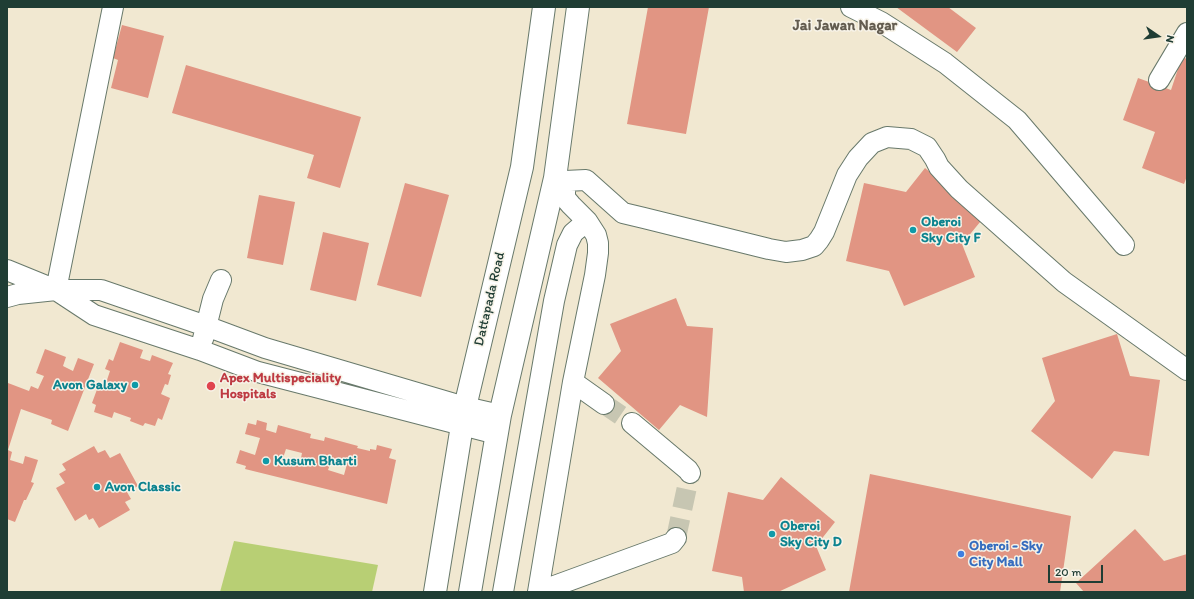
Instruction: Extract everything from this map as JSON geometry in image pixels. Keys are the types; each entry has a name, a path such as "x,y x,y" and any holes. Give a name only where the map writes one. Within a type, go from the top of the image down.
{"main road":[{"name":"Dattapada Road","path":"435,592 463,416 522,167 544,7"},
{"path":"470,592 499,425 560,180 578,7"}],"street":[{"path":"56,290 113,7"},
{"path":"851,7 881,22 945,63 1017,120 1124,245"},
{"path":"1159,80 1187,33"},
{"path":"676,538 672,543 538,592 573,382 595,275 598,253 596,235 587,221 565,198 560,180 586,180 623,213 786,252 802,250 814,246 822,236 847,175 858,158 872,143 887,138 911,139 927,147 939,167 959,189 1064,282 1187,370"},
{"path":"503,592 554,301 567,245 573,233 587,221"},
{"path":"7,270 56,290 94,315 200,350 258,372 499,425"},
{"path":"200,350 213,299 221,280"},
{"path":"7,296 56,290 101,290 463,416"},
{"path":"115,322 122,298"},
{"path":"258,372 265,348"},
{"path":"573,382 604,404"},
{"path":"632,423 690,473"}],"green space":[{"path":"234,541 378,565 372,592 220,592"}],"building":[{"path":"648,7 709,7 686,134 627,124"},
{"path":"896,7 948,7 976,28 957,52"},
{"path":"122,25 164,36 148,98 111,88 118,60 113,58"},
{"path":"1182,57 1187,59 1187,176 1184,184 1142,168 1155,132 1123,120 1138,78 1171,90"},
{"path":"186,65 361,117 340,188 307,178 314,155 172,113"},
{"name":"Oberoi Sky City F","path":"925,168 985,216 962,244 975,277 904,306 889,271 846,261 864,183 906,192"},
{"path":"405,183 449,195 421,297 377,285"},
{"path":"259,195 295,202 283,265 247,258"},
{"path":"323,232 369,243 356,301 310,290"},
{"path":"676,298 687,326 713,328 707,417 680,405 659,430 598,378 621,351 610,324"},
{"path":"1117,334 1130,376 1160,380 1149,456 1114,451 1092,479 1031,431 1055,401 1042,358"},
{"name":"Avon Galaxy","path":"120,342 143,350 140,358 150,361 152,355 173,363 168,374 171,375 168,385 165,384 161,394 170,398 162,420 158,418 155,426 145,423 143,426 130,421 131,418 114,412 112,418 94,412 96,405 92,403 99,384 105,386 110,371 105,369 109,359 113,361"},
{"path":"45,349 66,357 63,366 73,371 78,358 94,364 68,431 51,424 52,420 21,409 8,450 12,452 10,460 23,464 25,456 38,460 31,482 34,483 26,500 24,500 15,522 7,519 7,386 8,383 29,391 31,386 38,389 44,376 36,373"},
{"name":"Kusum Bharti","path":"257,420 267,423 266,430 276,433 278,425 311,434 310,438 324,441 325,437 358,446 357,448 370,451 370,449 376,450 377,445 392,449 389,458 396,460 387,504 245,469 246,466 236,463 240,450 255,455 260,438 245,434 248,423 256,425","holes":["286,449 302,453 300,463 283,458","332,459 347,464 344,475 328,470"]},
{"name":"Avon Classic","path":"94,446 98,453 105,450 110,458 120,453 138,486 127,492 131,499 125,502 130,510 99,528 93,518 89,520 86,514 75,521 56,488 65,483 59,474 66,470 62,464"},
{"name":"Oberoi - Sky City Mall","path":"870,474 1071,516 1060,592 849,592"},
{"name":"Oberoi Sky City D","path":"781,477 835,522 816,546 826,570 778,592 744,592 742,577 712,571 728,492 763,500"},
{"path":"1135,529 1164,561 1187,554 1187,592 1084,592 1076,583"}],"tunnel":[{"path":"604,404 632,423"},
{"path":"676,538 690,473"}],"place":[{"name":"Oberoi Sky City F","path":"913,230"},
{"name":"Avon Galaxy","path":"135,385"},
{"name":"Apex Multispeciality Hospitals","path":"211,386"},
{"name":"Kusum Bharti","path":"266,461"},
{"name":"Avon Classic","path":"97,487"},
{"name":"Oberoi Sky City D","path":"772,534"},
{"name":"Oberoi - Sky City Mall","path":"961,554"}],"district":[{"name":"Jai Jawan Nagar","path":"845,26"}]}
